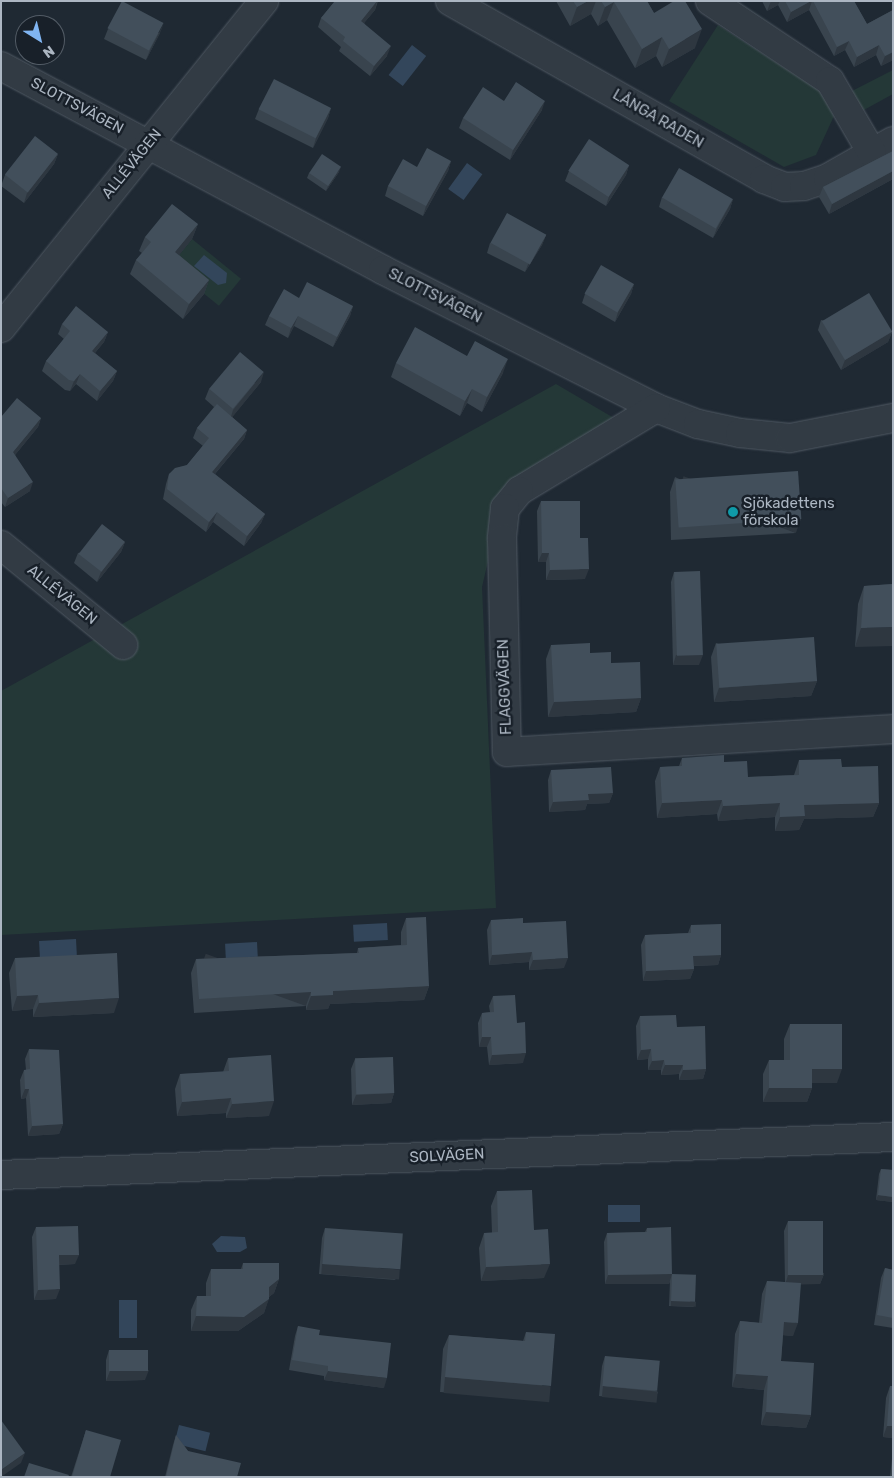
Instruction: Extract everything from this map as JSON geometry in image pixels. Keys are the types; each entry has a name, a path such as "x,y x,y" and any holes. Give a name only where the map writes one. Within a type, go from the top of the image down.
{"street":[{"name":"ALLÉVÄGEN","path":"1,328 264,1"},
{"name":"LÅNGA RADEN","path":"450,1 764,179 786,187 804,186 828,178 882,147 830,81 710,1"},
{"name":"SLOTTSVÄGEN","path":"1,66 382,270 656,408 698,424 740,433 790,438 893,418"},
{"name":"FLAGGVÄGEN","path":"656,408 519,491 505,508 502,557 507,752 893,729"},
{"name":"ALLÉVÄGEN","path":"1,545 123,645"},
{"name":"SOLVÄGEN","path":"1,1175 893,1137"}],"green space":[{"path":"718,25 820,91 834,116 816,155 784,167 669,101"},
{"path":"893,70 893,94 862,111 852,91"},
{"path":"192,239 241,279 219,306 170,266"},
{"path":"556,384 619,421 503,496 482,587 496,908 1,935 1,691"}],"water":[{"path":"412,45 426,56 403,86 389,75"},
{"path":"467,163 482,174 464,200 448,189"},
{"path":"204,255 227,273 226,283 218,285 194,266"},
{"path":"387,923 388,940 354,942 353,925"},
{"path":"76,939 77,959 40,961 39,941"},
{"path":"257,942 258,960 226,962 225,944"},
{"path":"608,1205 640,1205 640,1222 608,1222"},
{"path":"221,1236 245,1237 247,1248 240,1252 217,1252 212,1244"},
{"path":"119,1300 137,1300 137,1338 119,1338"},
{"path":"179,1425 210,1433 205,1451 174,1443"}],"building":[{"path":"122,1 163,23 149,50 107,28"},
{"path":"335,1 377,1 361,21 391,46 374,66 343,41 345,37 321,18"},
{"path":"573,1 588,1 577,7"},
{"path":"601,1 647,1 654,13 674,1 685,1 702,29 669,49 662,37 642,49 614,2 605,7"},
{"path":"785,1 811,1 791,12"},
{"path":"813,1 854,1 867,24 893,10 893,52 885,56 879,45 857,57 849,41 837,47"},
{"path":"274,79 331,108 316,138 259,109"},
{"path":"516,82 545,101 513,150 463,118 483,87 504,101"},
{"path":"35,136 58,154 28,192 5,175"},
{"path":"589,139 629,165 609,197 568,171"},
{"path":"427,148 451,161 426,206 388,186 403,159 417,167"},
{"path":"893,151 893,171 832,204 823,187"},
{"path":"322,154 341,167 328,186 309,173"},
{"path":"679,168 733,199 716,228 662,197"},
{"path":"172,204 198,224 175,252 209,280 189,304 136,260 151,242 145,237"},
{"path":"507,213 546,235 530,265 491,243"},
{"path":"601,265 634,284 617,313 584,294"},
{"path":"307,282 353,306 337,337 298,316 291,328 269,316 284,289 299,298"},
{"path":"869,293 892,332 845,360 822,321"},
{"path":"76,306 108,332 92,351 117,371 100,391 80,374 74,381 69,380 46,361 70,331 62,324"},
{"path":"415,327 467,356 475,341 508,359 487,397 472,389 465,401 396,363"},
{"path":"240,352 264,372 233,409 209,389"},
{"path":"17,398 41,418 13,452 33,482 8,498 1,488 1,417"},
{"path":"217,404 247,430 212,472 265,514 247,536 217,512 209,522 167,489 169,474 175,468 187,465 209,438 197,428"},
{"name":"Sjökadettens förskola","path":"798,471 801,519 679,527 675,480"},
{"path":"541,501 580,501 580,538 588,538 589,569 550,570 549,553 542,553"},
{"path":"102,524 125,542 101,572 79,554"},
{"path":"700,571 703,655 677,656 674,572"},
{"path":"893,584 893,627 861,628 864,586"},
{"path":"814,637 817,681 719,688 716,644"},
{"path":"590,643 590,653 611,652 611,663 640,662 641,698 554,702 551,645"},
{"path":"724,755 724,762 747,761 748,777 799,775 799,760 841,759 842,767 878,766 879,803 804,805 805,816 780,817 780,803 723,806 722,800 662,803 660,767 682,766 682,758"},
{"path":"611,767 613,793 588,794 589,800 553,802 551,770"},
{"path":"426,917 429,986 333,991 333,995 311,996 311,992 199,999 196,959 359,953 358,948 407,945 406,918"},
{"path":"523,918 523,923 566,921 568,958 533,960 532,952 492,955 491,920"},
{"path":"721,924 721,955 693,956 694,969 646,971 645,935 691,933 691,925"},
{"path":"117,953 119,998 39,1003 38,995 17,996 15,958"},
{"path":"515,995 517,1023 525,1022 526,1053 492,1055 491,1037 482,1037 482,1013 494,1012 493,996"},
{"path":"676,1015 677,1027 705,1026 706,1069 683,1070 683,1065 665,1065 664,1060 652,1061 651,1049 641,1050 640,1016"},
{"path":"790,1024 842,1024 842,1069 812,1069 812,1088 769,1088 769,1060 790,1060"},
{"path":"29,1049 59,1050 63,1124 32,1126 29,1089 25,1089 24,1070 30,1069"},
{"path":"271,1055 274,1101 232,1104 231,1098 182,1102 180,1074 229,1071 228,1058"},
{"path":"393,1057 394,1093 356,1094 355,1058"},
{"path":"881,1169 893,1170 893,1197 878,1195"},
{"path":"532,1190 534,1230 548,1229 550,1264 486,1267 484,1233 498,1232 497,1191"},
{"path":"788,1221 823,1221 823,1275 788,1275"},
{"path":"78,1226 79,1255 59,1255 60,1289 38,1290 36,1227"},
{"path":"671,1227 672,1274 608,1275 607,1233 647,1232 647,1228"},
{"path":"325,1228 403,1233 400,1269 322,1264"},
{"path":"243,1263 279,1263 279,1279 269,1287 269,1299 244,1317 196,1316 197,1296 211,1296 211,1269 243,1269"},
{"path":"885,1268 893,1270 893,1318 877,1315"},
{"path":"672,1274 696,1275 695,1302 671,1301"},
{"path":"767,1281 801,1283 798,1323 784,1322 781,1361 814,1363 811,1415 766,1412 768,1376 736,1374 740,1321 762,1323"},
{"path":"298,1326 320,1330 319,1335 391,1343 387,1378 328,1371 328,1366 292,1360"},
{"path":"526,1332 555,1334 551,1386 445,1377 449,1335 525,1341"},
{"path":"109,1350 148,1350 148,1371 109,1371"},
{"path":"605,1356 660,1361 657,1391 602,1386"},
{"path":"890,1386 893,1386 893,1426 887,1426"},
{"path":"1,1420 25,1453 1,1470"},
{"path":"86,1430 121,1440 110,1477 72,1477"},
{"path":"176,1435 188,1451 241,1463 237,1477 166,1477"},
{"path":"29,1463 69,1475 68,1477 24,1477"}],"place":[{"name":"Sjökadettens förskola","path":"733,512"}]}
